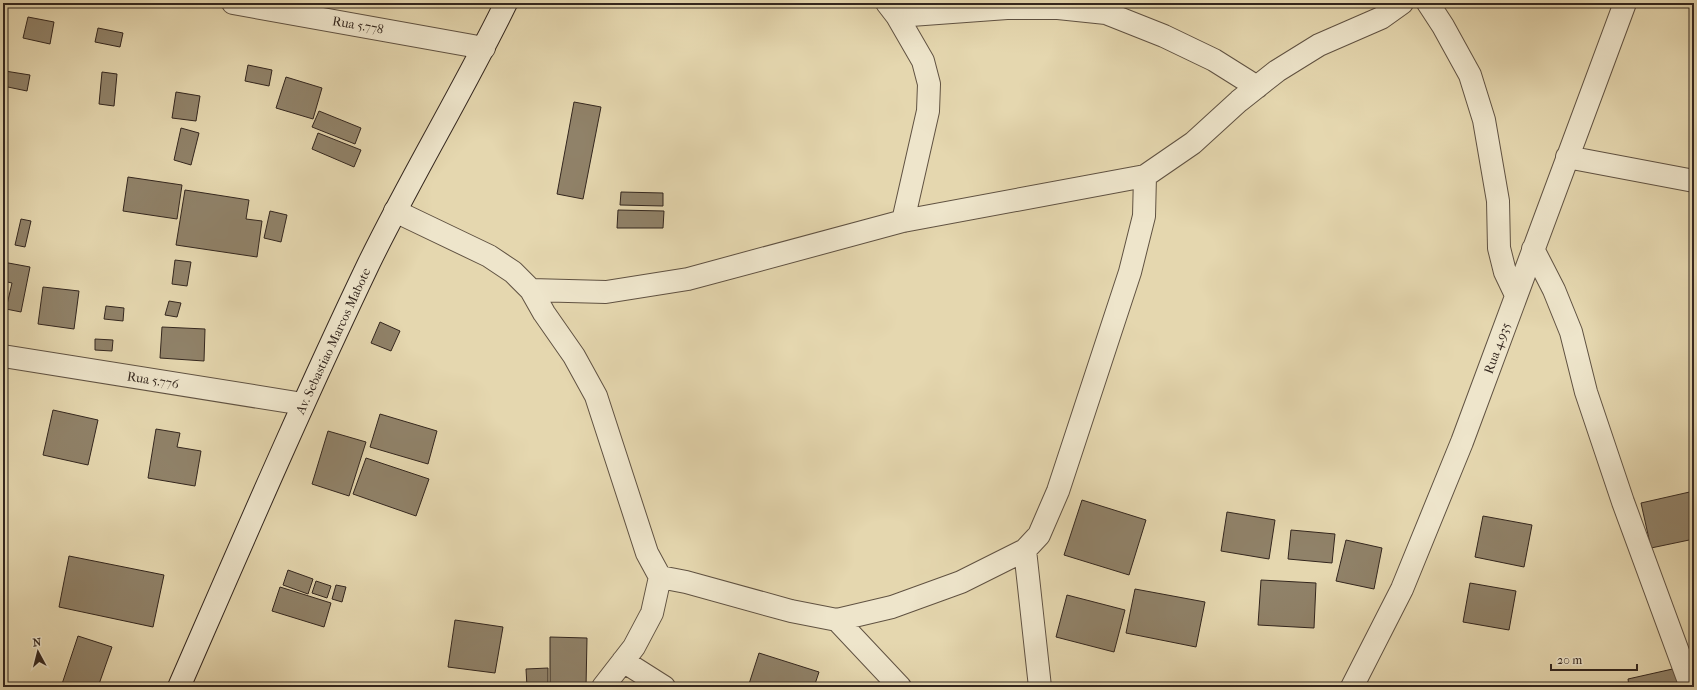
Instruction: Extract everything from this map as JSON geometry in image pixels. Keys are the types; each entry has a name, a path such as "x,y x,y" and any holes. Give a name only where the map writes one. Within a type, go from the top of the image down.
{"street":[{"name":"Rua 5.778","path":"232,3 484,48"},
{"name":"Av. Sebastiao Marcos Mabote","path":"179,687 303,404 395,211 484,48 506,3"},
{"path":"531,290 606,292 688,279 903,222 1145,176 1193,143 1238,101 1277,71 1319,45 1381,18 1402,3"},
{"path":"1428,3 1443,26 1470,75 1484,120 1498,201 1499,248 1505,272 1516,295"},
{"name":"Rua 4.935","path":"1352,687 1402,589 1462,442 1625,3"},
{"path":"892,10 1058,8 1106,13 1164,36 1214,60 1257,87"},
{"path":"892,10 923,61 929,84 928,111 903,222"},
{"path":"1567,157 1694,181"},
{"path":"660,577 686,582 791,611 837,620 892,607 961,582 1025,550 1039,535 1058,491 1130,272 1144,216 1145,176"},
{"path":"395,211 489,256 513,272 531,290 544,313 574,356 596,396 647,553 660,577 652,613 634,647 603,687"},
{"path":"1533,249 1554,290 1571,332 1586,392 1613,473 1691,687"},
{"name":"Rua 5.776","path":"3,356 303,404"},
{"path":"1025,550 1040,687"},
{"path":"837,620 900,687"},
{"path":"622,661 664,687"}],"building":[{"path":"28,17 54,22 50,44 23,38"},
{"path":"98,28 123,33 120,47 95,42"},
{"path":"248,65 272,70 269,86 245,81"},
{"path":"5,71 30,75 27,91 3,86"},
{"path":"102,72 117,74 114,106 99,104"},
{"path":"286,77 322,88 313,119 276,108"},
{"path":"176,92 200,96 196,121 172,118"},
{"path":"574,102 601,107 583,199 557,194"},
{"path":"319,111 361,128 355,144 312,127"},
{"path":"181,128 199,133 191,165 174,160"},
{"path":"318,133 361,150 354,167 312,149"},
{"path":"128,177 182,185 177,219 123,211"},
{"path":"185,190 249,200 246,219 262,221 257,257 176,245"},
{"path":"621,192 663,193 663,206 620,205"},
{"path":"618,210 664,211 663,228 617,228"},
{"path":"270,211 287,215 281,242 264,238"},
{"path":"21,219 31,221 25,247 15,245"},
{"path":"175,260 191,262 187,286 172,284"},
{"path":"3,262 30,267 21,312 6,309 12,283 3,281"},
{"path":"43,287 79,291 74,329 38,324"},
{"path":"169,301 181,303 177,317 165,315"},
{"path":"106,306 124,308 123,321 104,319"},
{"path":"380,322 400,331 391,351 371,343"},
{"path":"162,327 205,329 204,361 160,358"},
{"path":"95,339 113,340 112,351 95,350"},
{"path":"53,410 98,420 88,465 43,455"},
{"path":"380,414 437,431 428,464 370,447"},
{"path":"156,429 180,433 177,447 201,451 195,486 148,478"},
{"path":"328,431 366,442 349,496 312,484"},
{"path":"366,458 429,479 416,516 353,494"},
{"path":"1694,491 1694,539 1651,548 1641,503"},
{"path":"1082,500 1146,520 1129,575 1064,555"},
{"path":"1227,512 1275,520 1269,559 1221,551"},
{"path":"1483,516 1532,525 1524,567 1475,557"},
{"path":"1291,530 1335,534 1332,563 1288,559"},
{"path":"1346,540 1382,548 1374,589 1336,581"},
{"path":"69,556 164,575 153,627 59,607"},
{"path":"288,570 313,579 308,594 283,585"},
{"path":"1261,580 1316,583 1314,628 1258,625"},
{"path":"316,581 331,586 327,598 312,593"},
{"path":"1470,583 1516,591 1509,630 1463,622"},
{"path":"336,585 346,587 342,602 332,599"},
{"path":"280,587 331,603 324,627 272,611"},
{"path":"1135,589 1205,602 1196,647 1126,633"},
{"path":"1067,595 1125,610 1114,652 1056,637"},
{"path":"455,620 503,627 495,673 448,667"},
{"path":"78,636 112,647 98,687 61,687"},
{"path":"550,637 587,638 586,687 550,687"},
{"path":"759,653 819,672 814,687 748,687"},
{"path":"548,668 548,687 527,687 526,669"},
{"path":"1677,668 1681,687 1629,687 1628,679"}]}
